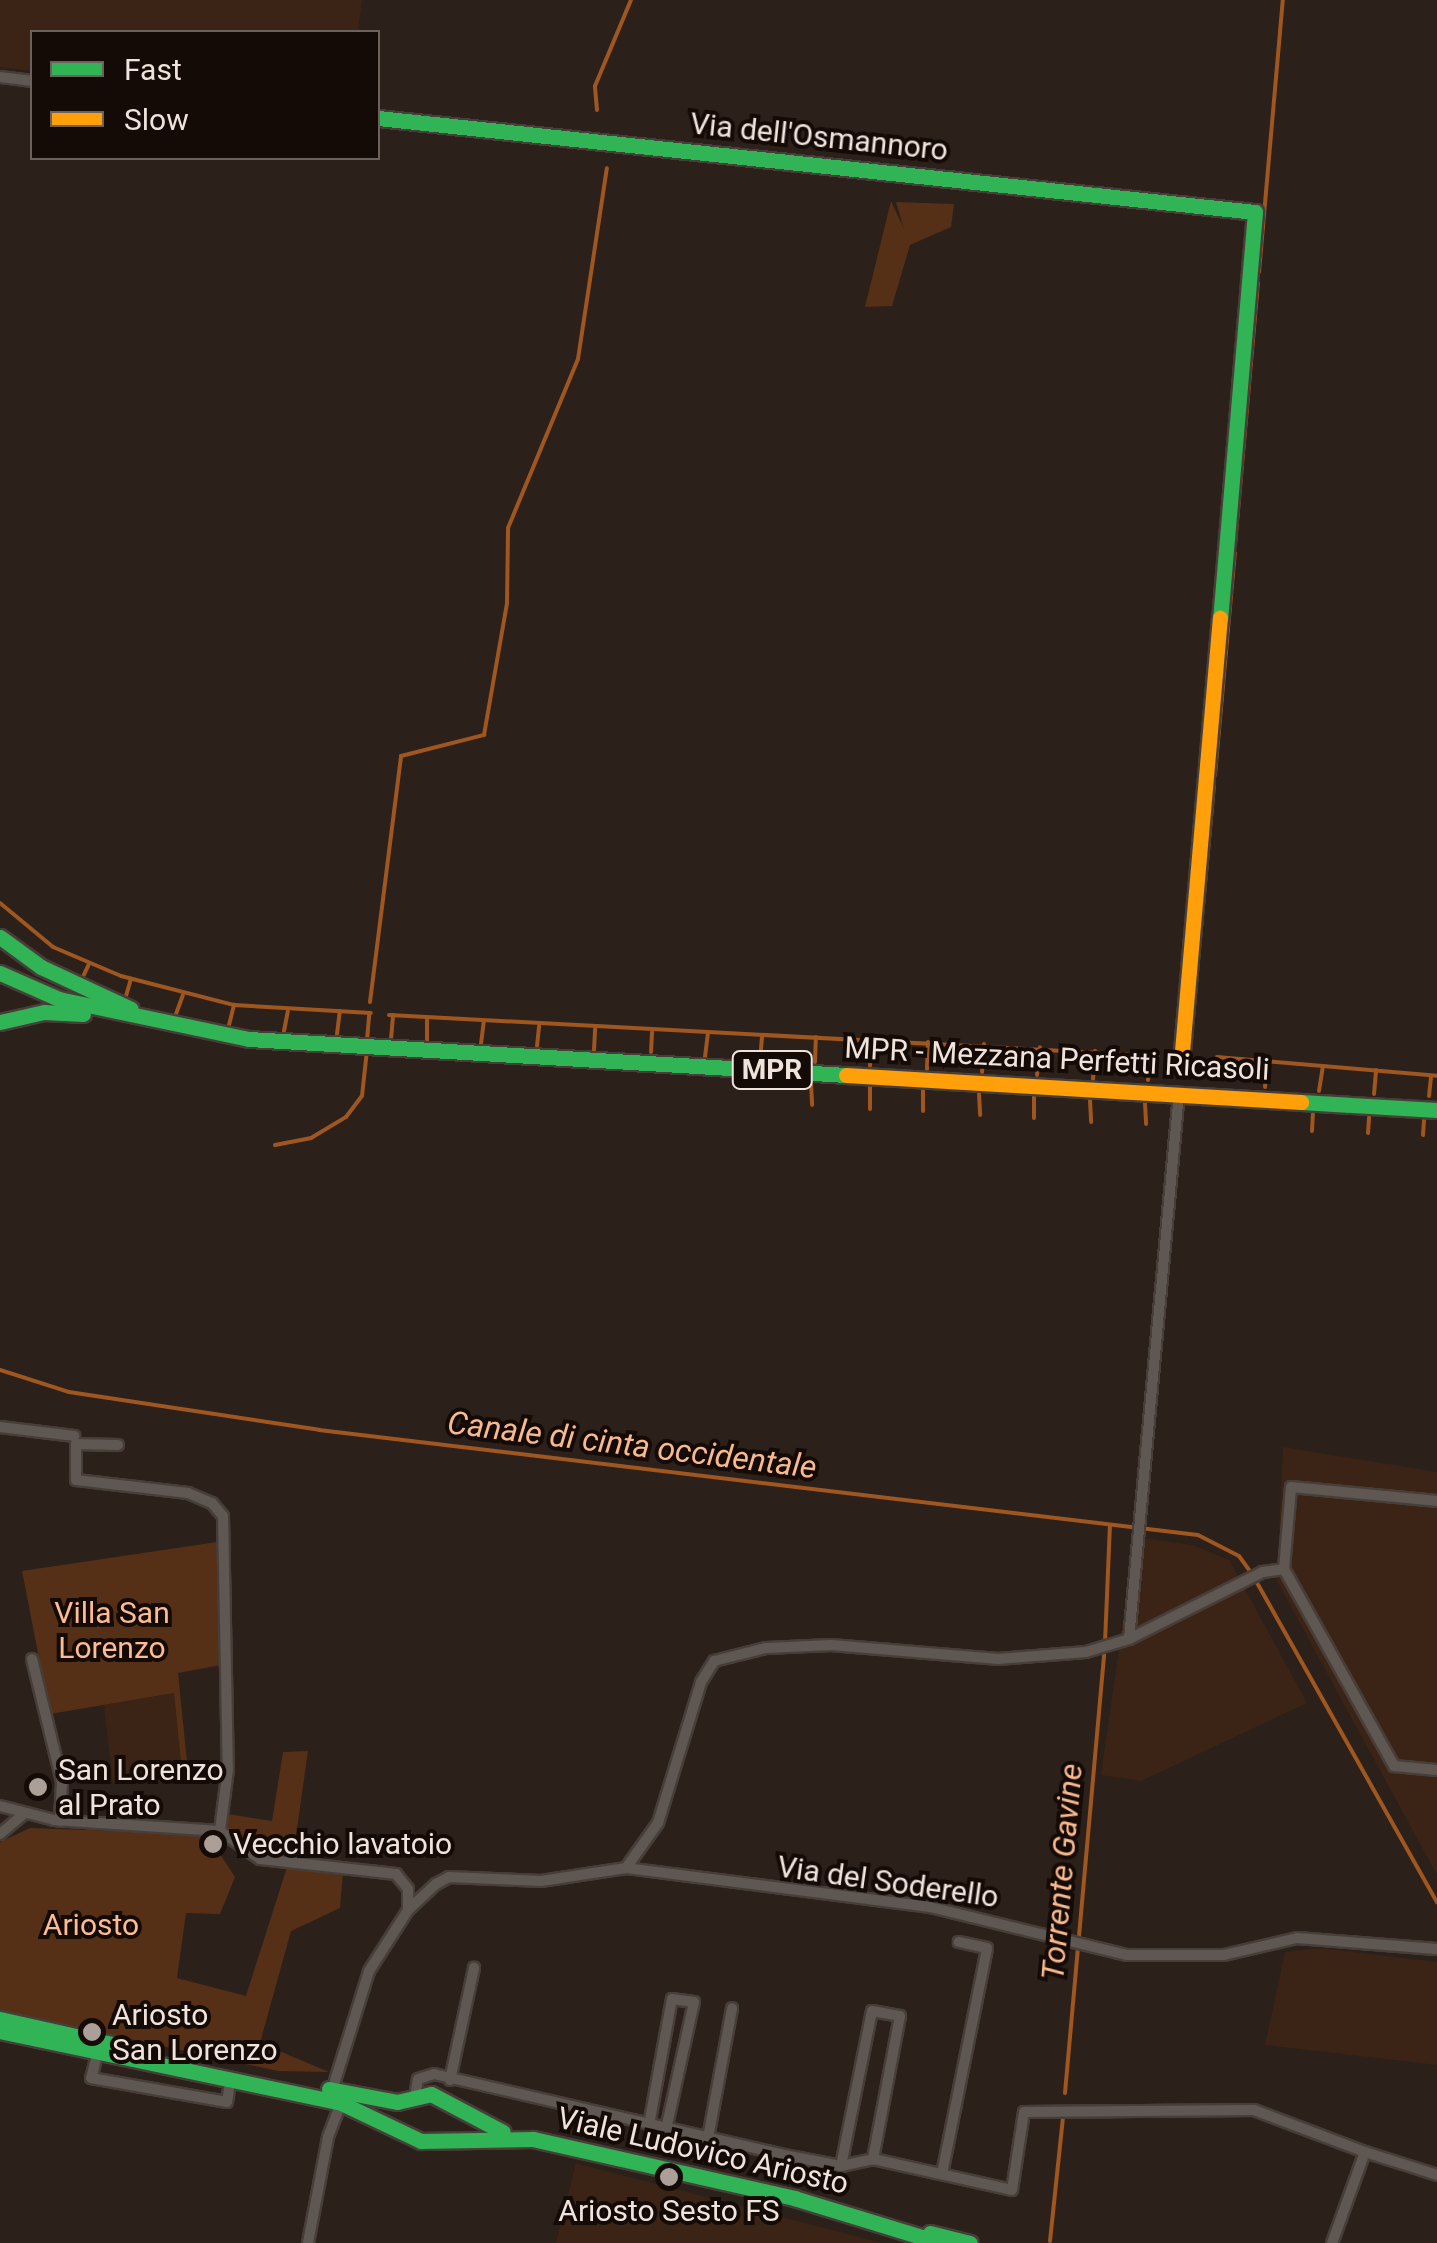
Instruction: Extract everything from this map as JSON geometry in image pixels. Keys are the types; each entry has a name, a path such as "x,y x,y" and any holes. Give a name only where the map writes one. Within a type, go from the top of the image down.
{"street":[{"path":"0,77 30,80"},
{"name":"Via dell'Osmannoro","path":"380,118 1255,212 1182,1052"},
{"name":"MPR","path":"0,938 40,967 157,1022"},
{"name":"MPR - Mezzana Perfetti Ricasoli","path":"0,973 59,999 136,1019"},
{"name":"MPR - Mezzana Perfetti Ricasoli","path":"0,1022 44,1012 136,1019 249,1039 348,1046 1437,1110"},
{"path":"1129,1639 1178,1104"},
{"path":"0,1426 74,1436"},
{"path":"118,1446 76,1444 76,1480 188,1493 212,1503 223,1516 228,1770 220,1832"},
{"path":"1437,1501 1292,1487 1284,1569 1394,1766 1437,1770"},
{"path":"626,1868 658,1823 701,1682 714,1661 766,1648 831,1645 1035,1658 1129,1639 1263,1572 1284,1569"},
{"path":"32,1659 62,1782 60,1820"},
{"path":"0,1806 60,1820 220,1832 260,1858 396,1874 408,1888 408,1910"},
{"path":"0,1834 25,1813"},
{"name":"Via del Soderello","path":"308,2243 337,2091 370,1971 408,1910 450,1877 541,1881 626,1868 930,1908 1073,1938 1127,1955 1224,1955 1297,1938 1437,1949"},
{"path":"942,2174 988,1948 960,1942"},
{"path":"450,2080 474,1968"},
{"path":"650,2125 672,1999 694,2002 666,2129"},
{"path":"708,2138 732,2008"},
{"path":"841,2166 872,2011 900,2016 872,2159"},
{"name":"Viale Ludovico Ariosto","path":"0,2019 380,2101 432,2094 447,2107 512,2136 970,2243"},
{"name":"Viale Ludovico Ariosto","path":"0,2031 232,2078 337,2091 426,2142 441,2136 512,2136"},
{"name":"Viale Ludovico Ariosto","path":"96,2052 120,2046"},
{"path":"96,2052 92,2078 227,2102 232,2078"},
{"path":"407,2133 403,2110 414,2097 423,2074 841,2166 872,2159 1012,2190 1024,2112 1052,2110 1254,2110 1365,2152 1437,2174"},
{"path":"441,2136 448,2124 447,2107"},
{"path":"1332,2243 1365,2152"},
{"name":"Viale Ludovico Ariosto","path":"882,2223 941,2243"}],"shaded area":[{"path":"0,0 362,0 358,30 30,30 30,71 0,67"},
{"path":"1283,1447 1437,1472 1437,1875 1277,1581"},
{"path":"1135,1537 1193,1545 1229,1560 1307,1703 1141,1781 1101,1775"},
{"path":"174,1693 183,1782 113,1783 104,1705"},
{"path":"1320,1948 1437,1962 1437,2065 1265,2045 1285,1952"},
{"path":"576,2163 881,2243 556,2243"}],"green space":[{"path":"891,201 904,229 896,202 954,204 951,227 910,245 892,306 865,307"},
{"name":"Villa San Lorenzo","path":"217,1542 221,1665 178,1673 189,1781 183,1782 174,1693 50,1714 22,1571"},
{"path":"308,1751 295,1843 261,1840 259,1855 224,1830 228,1814 272,1821 283,1752"},
{"name":"Ariosto","path":"30,1828 207,1834 235,1877 220,1914 186,1913 177,1978 246,1996 288,1864 343,1872 340,1908 291,1931 260,2043 329,2072 278,2071 0,2011 0,1842"}],"waterway":[{"path":"597,110 595,86 631,0"},
{"path":"1259,272 1283,0"},
{"path":"370,1002 401,756 484,735 507,603 508,528 578,359 607,168"},
{"path":"1235,545 1258,283"},
{"path":"1215,775 1235,553"},
{"path":"1191,1038 1214,786"},
{"path":"0,903 53,947 121,976 234,1005 371,1013"},
{"path":"81,981 89,964"},
{"path":"126,996 131,979"},
{"path":"176,1014 183,995"},
{"path":"229,1025 234,1005"},
{"path":"284,1031 288,1011"},
{"path":"337,1034 340,1011"},
{"path":"367,1040 369,1015"},
{"path":"389,1015 1158,1056"},
{"path":"391,1039 393,1015"},
{"path":"427,1020 427,1040"},
{"path":"481,1044 484,1021"},
{"path":"537,1046 539,1026"},
{"path":"594,1050 595,1029"},
{"path":"651,1052 652,1032"},
{"path":"705,1057 708,1033"},
{"path":"760,1060 762,1035"},
{"path":"815,1062 816,1037"},
{"path":"870,1066 871,1041"},
{"path":"927,1069 928,1042"},
{"path":"982,1072 984,1044"},
{"path":"1037,1075 1040,1047"},
{"path":"275,1145 311,1138 346,1117 362,1096 367,1050"},
{"path":"1093,1079 1095,1051"},
{"path":"1148,1080 1151,1055"},
{"path":"1217,1057 1437,1076"},
{"path":"1265,1087 1267,1061"},
{"path":"1319,1091 1323,1066"},
{"path":"1374,1094 1376,1070"},
{"path":"1429,1096 1431,1076"},
{"path":"811,1083 812,1105"},
{"path":"870,1087 870,1109"},
{"path":"923,1089 923,1111"},
{"path":"979,1093 980,1115"},
{"path":"1034,1097 1034,1118"},
{"path":"1090,1100 1091,1122"},
{"path":"1145,1103 1146,1124"},
{"path":"1312,1131 1313,1114"},
{"path":"1368,1133 1369,1117"},
{"path":"1423,1135 1424,1119"},
{"name":"Canale di cinta occidentale","path":"0,1370 69,1392 319,1430 1198,1535 1239,1556 1250,1571"},
{"name":"Torrente Gavine","path":"1105,1643 1110,1525"},
{"name":"Canale di cinta occidentale","path":"1256,1581 1437,1902"},
{"name":"Torrente Gavine","path":"1065,2093 1104,1655"},
{"name":"Torrente Gavine","path":"1050,2241 1063,2118"}],"traffic: fast":[{"path":"380,118 1255,212 1220,618"},
{"path":"0,937 41,967 131,1009"},
{"path":"0,973 59,999 249,1039 846,1075"},
{"path":"0,1022 44,1012 83,1014"},
{"path":"1301,1102 1437,1110"},
{"path":"0,2019 121,2046"},
{"path":"0,2031 341,2103 421,2141 533,2139 794,2198 941,2243"},
{"path":"329,2089 397,2102 431,2094 503,2132"},
{"path":"930,2233 970,2243"}],"traffic: slow":[{"path":"1182,1051 1220,618"},
{"path":"846,1075 1301,1102"}],"place":[{"name":"San Lorenzo al Prato","path":"38,1787"},
{"name":"Vecchio lavatoio","path":"213,1844"},
{"name":"Ariosto San Lorenzo","path":"92,2032"},
{"name":"Ariosto Sesto FS","path":"669,2177"}]}
